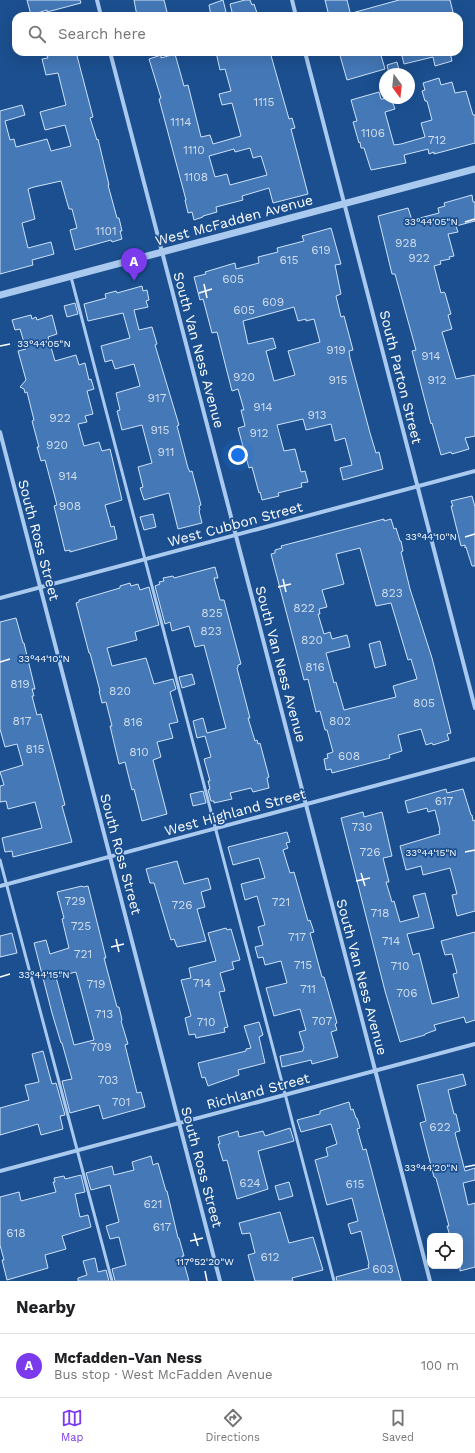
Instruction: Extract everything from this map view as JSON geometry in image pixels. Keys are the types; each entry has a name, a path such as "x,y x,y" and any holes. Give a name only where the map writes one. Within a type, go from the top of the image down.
{"street":[{"path":"97,0 100,12"},
{"path":"292,0 295,12"},
{"name":"South Van Ness Avenue","path":"111,56 430,1281"},
{"name":"South Parton Street","path":"306,56 475,708"},
{"name":"West McFadden Avenue","path":"0,295 475,168"},
{"name":"South Ross Street","path":"0,432 220,1281"},
{"name":"West Cubbon Street","path":"0,598 475,471"},
{"name":"West Highland Street","path":"0,886 475,758"},
{"name":"Richland Street","path":"0,1171 475,1044"}],"lane":[{"path":"71,277 334,1281"},
{"path":"0,860 112,1281"}],"building":[{"path":"27,0 80,0 81,3 47,12 47,10 41,12 30,12"},
{"path":"134,0 164,0 167,12 136,12"},
{"path":"223,0 226,12 210,12 209,5"},
{"path":"250,0 252,5 254,4 257,12 232,12 230,4"},
{"path":"325,0 347,0 350,12 328,12"},
{"path":"399,0 450,0 453,12 356,12"},
{"path":"47,56 77,56 93,117 90,118 97,140 98,139 117,218 119,218 122,239 112,242 111,240 75,250 70,230 77,228 72,209 69,209 61,181 34,187 28,189 35,219 22,223 28,248 51,242 54,254 32,260 33,265 0,274 0,111 22,105 25,115 5,121 10,140 14,139 16,147 47,139 51,151 71,146 65,125 45,130 40,112 66,105 58,73 46,75 42,59 48,58"},
{"path":"158,56 161,56 161,58 176,56 184,86 188,85 201,137 210,135 213,144 241,136 232,103 222,105 219,94 231,91 225,69 220,70 217,56 271,56 289,119 292,118 295,128 291,129 308,194 273,203 269,188 242,196 243,200 216,207 217,212 194,220 192,212 188,213 186,200 159,99 161,98 149,59","holes":["250,148 253,158 261,156 267,175 230,185 227,174 215,177 209,156 234,149 235,152"]},
{"path":"340,56 381,56 385,68 379,68 379,71 347,80"},
{"path":"402,56 451,56 452,61 435,66 433,57 404,64"},
{"path":"397,62 398,68 388,68 387,65"},
{"path":"439,78 441,85 452,82 455,93 466,91 473,115 475,115 475,143 434,154 434,152 429,154 428,149 404,155 406,163 371,170 364,148 361,148 360,142 359,143 353,122 357,121 351,100 379,92 379,104 393,104 395,109 385,112 394,145 401,144 425,137 421,123 432,120 427,101 425,101 422,91 425,90 423,83"},
{"path":"472,195 473,202 475,202 475,221 456,226 458,232 448,234 454,256 449,257 450,259 440,261 441,264 434,266 441,293 445,293 451,314 448,315 452,329 442,332 456,379 475,375 475,436 465,438 469,449 452,454 451,452 441,455 432,423 431,424 412,351 416,350 395,274 392,274 378,216 408,208 412,220 439,213 438,208 445,206 444,203"},
{"path":"331,228 341,264 335,265 341,294 336,296 341,317 344,316 353,350 349,351 350,358 370,433 376,453 379,452 383,469 343,480 340,468 352,465 345,438 335,441 331,424 306,430 303,419 277,425 284,451 295,449 301,472 305,471 308,482 301,483 302,487 278,493 279,496 262,500 252,467 249,468 238,428 245,426 241,410 244,410 238,389 232,391 217,332 212,333 203,299 200,300 194,277 235,263 236,269 259,263 258,257 278,252 277,248 304,241 302,236","holes":["294,307 298,321 314,319 320,342 288,351 295,375 274,381 266,351 276,348 273,338 248,344 243,321"]},
{"path":"142,286 143,291 147,290 149,300 146,301 148,307 134,310 139,330 152,327 157,344 155,345 179,425 177,426 188,468 190,472 192,471 201,505 199,506 199,511 202,523 178,529 169,493 144,500 140,488 143,487 138,467 152,463 142,425 122,430 117,411 120,410 116,393 140,386 134,364 115,369 112,360 105,362 101,346 130,338 123,313 88,321 84,304 106,298 105,294 116,291 117,293"},
{"path":"75,303 78,314 67,317 64,306"},
{"path":"31,315 32,319 36,317 37,320 52,315 57,334 48,337 55,361 76,355 79,365 85,363 89,380 91,379 94,389 87,391 93,414 85,416 87,422 78,424 84,446 99,442 102,451 110,449 122,500 105,505 111,527 114,526 117,539 70,552 70,550 65,551 54,506 57,505 45,460 41,461 37,447 39,447 32,421 34,420 27,392 25,393 24,389 20,387 26,380 18,351 26,349 20,329 15,330 12,320"},
{"path":"472,496 475,507 475,566 472,566 465,545 461,546 451,506 453,506 451,501"},
{"path":"153,514 156,527 144,530 140,517"},
{"path":"384,519 384,521 391,519 394,529 396,528 401,541 403,551 401,552 410,589 432,658 451,733 447,734 449,740 433,745 432,743 426,745 421,729 398,735 402,751 389,755 390,758 332,773 331,769 326,770 324,759 328,758 327,754 333,752 320,711 316,712 308,679 304,680 271,554 275,553 275,550 282,548 281,546","holes":["360,548 376,606 391,603 408,660 411,659 417,679 393,686 396,697 344,710 336,682 334,683 326,653 350,647 347,635 332,639 330,632 324,634 318,614 320,614 319,609 327,607 322,590 344,584 336,554"]},
{"path":"215,567 218,578 214,578 220,600 224,600 241,664 238,665 237,668 250,718 248,718 255,741 257,740 258,744 260,743 269,777 267,778 269,788 253,792 251,788 230,793 232,799 214,803 214,801 211,801 208,790 210,789 208,781 210,781 204,759 211,757 205,736 197,738 193,721 203,718 207,733 226,728 204,645 195,647 189,626 172,631 170,622 165,624 155,586 160,584 159,582 164,581 163,578 173,576 174,578"},
{"path":"130,583 131,586 138,584 140,590 149,587 159,625 135,632 137,640 107,648 112,666 146,658 154,684 173,679 176,689 170,692 178,722 169,724 173,738 157,742 161,757 153,760 167,814 142,821 125,762 119,764 106,702 102,703 76,603 79,602 79,600 120,588 120,586"},
{"path":"16,618 24,643 35,689 32,689 34,696 32,696 37,715 41,714 65,805 62,806 72,842 13,857 12,851 5,852 2,838 42,828 35,802 8,809 6,801 0,802 0,786 4,785 0,772 23,765 17,744 5,747 0,729 0,622"},
{"path":"380,641 386,665 375,668 369,644"},
{"path":"192,674 195,684 182,688 179,677"},
{"path":"446,789 447,793 463,789 473,821 475,820 475,911 457,916 452,895 457,894 450,868 423,875 421,866 406,870 400,846 440,834 435,810 428,812 427,808 408,813 405,801"},
{"path":"203,791 206,803 193,806 190,794"},
{"path":"363,812 364,817 382,812 392,856 383,858 389,882 386,882 392,902 394,901 400,922 419,917 413,896 425,893 434,928 407,934 413,955 419,953 432,1004 459,997 453,974 457,973 452,954 445,955 441,941 475,932 475,1020 466,1023 464,1017 434,1025 436,1030 425,1035 400,1042 385,991 341,818"},
{"path":"287,832 290,842 286,843 288,848 283,850 290,873 294,872 308,921 310,920 314,932 310,933 337,1023 335,1024 337,1030 331,1032 338,1057 312,1064 311,1060 282,1067 280,1056 303,1051 304,1048 299,1032 306,1030 300,1009 274,1016 266,988 287,983 281,961 265,965 263,957 258,958 255,947 263,945 258,927 265,925 257,896 245,900 241,884 265,878 259,858 233,865 228,847"},
{"path":"177,861 184,884 208,878 211,889 201,892 205,907 197,909 206,941 177,947 174,939 171,940 154,883 150,883 146,869"},
{"path":"88,886 106,958 104,958 117,1007 119,1007 121,1021 128,1044 125,1045 137,1093 141,1092 145,1107 103,1119 99,1105 70,1113 62,1081 72,1079 52,1013 34,943 46,940 50,954 69,948 62,919 64,918 57,892","holes":["76,972 94,1040 74,1045 56,977"]},
{"path":"226,928 227,930 231,929 240,960 232,962 234,969 220,973 225,991 219,992 228,1027 224,1028 225,1032 196,1038 195,1034 189,1035 185,1018 191,1016 181,980 191,978 189,968 216,961 208,933"},
{"path":"12,933 17,953 0,957 0,936"},
{"path":"259,1022 263,1035 259,1037 265,1063 238,1070 239,1075 208,1086 205,1077 202,1078 198,1063 246,1051 246,1049 251,1048 244,1026"},
{"path":"43,1051 52,1084 56,1083 65,1115 60,1116 63,1129 41,1135 38,1124 0,1135 0,1108 29,1100 25,1085 39,1082 32,1054"},
{"path":"463,1074 466,1085 448,1090 460,1131 455,1133 465,1171 475,1168 475,1180 463,1183 468,1205 475,1203 475,1267 460,1271 460,1269 463,1269 463,1233 449,1233 447,1226 449,1226 420,1123 426,1121 417,1085"},
{"path":"349,1102 351,1110 353,1109 360,1128 357,1129 363,1150 366,1149 401,1281 337,1281 336,1277 369,1268 361,1231 351,1234 348,1224 358,1221 352,1198 327,1205 315,1160 328,1156 326,1148 337,1144 331,1124 301,1132 297,1120 320,1114 320,1111"},
{"path":"290,1128 294,1141 258,1151 268,1189 237,1199 227,1160 223,1161 218,1144 220,1144 218,1137 238,1131 239,1137 263,1131 265,1136"},
{"path":"151,1156 153,1165 158,1163 167,1191 189,1281 115,1281 112,1269 126,1265 119,1237 110,1239 106,1226 119,1222 110,1185 91,1190 86,1173 112,1166 114,1175 134,1170 132,1162"},
{"path":"81,1175 85,1192 75,1194 80,1217 88,1215 91,1227 62,1236 66,1249 45,1255 48,1268 7,1280 0,1245 0,1197 19,1192 21,1201 56,1192 53,1182 55,1182 54,1178 64,1176 65,1179"},
{"path":"289,1182 293,1196 279,1200 275,1186"},
{"path":"280,1212 289,1243 313,1237 323,1270 292,1278 293,1281 255,1281 248,1255 255,1253 250,1233 242,1234 239,1223"},
{"path":"95,1258 98,1272 106,1270 109,1281 78,1281 78,1278 87,1275 83,1261"}],"place":[{"name":"Mcfadden-Van Ness","path":"134,281"}]}
